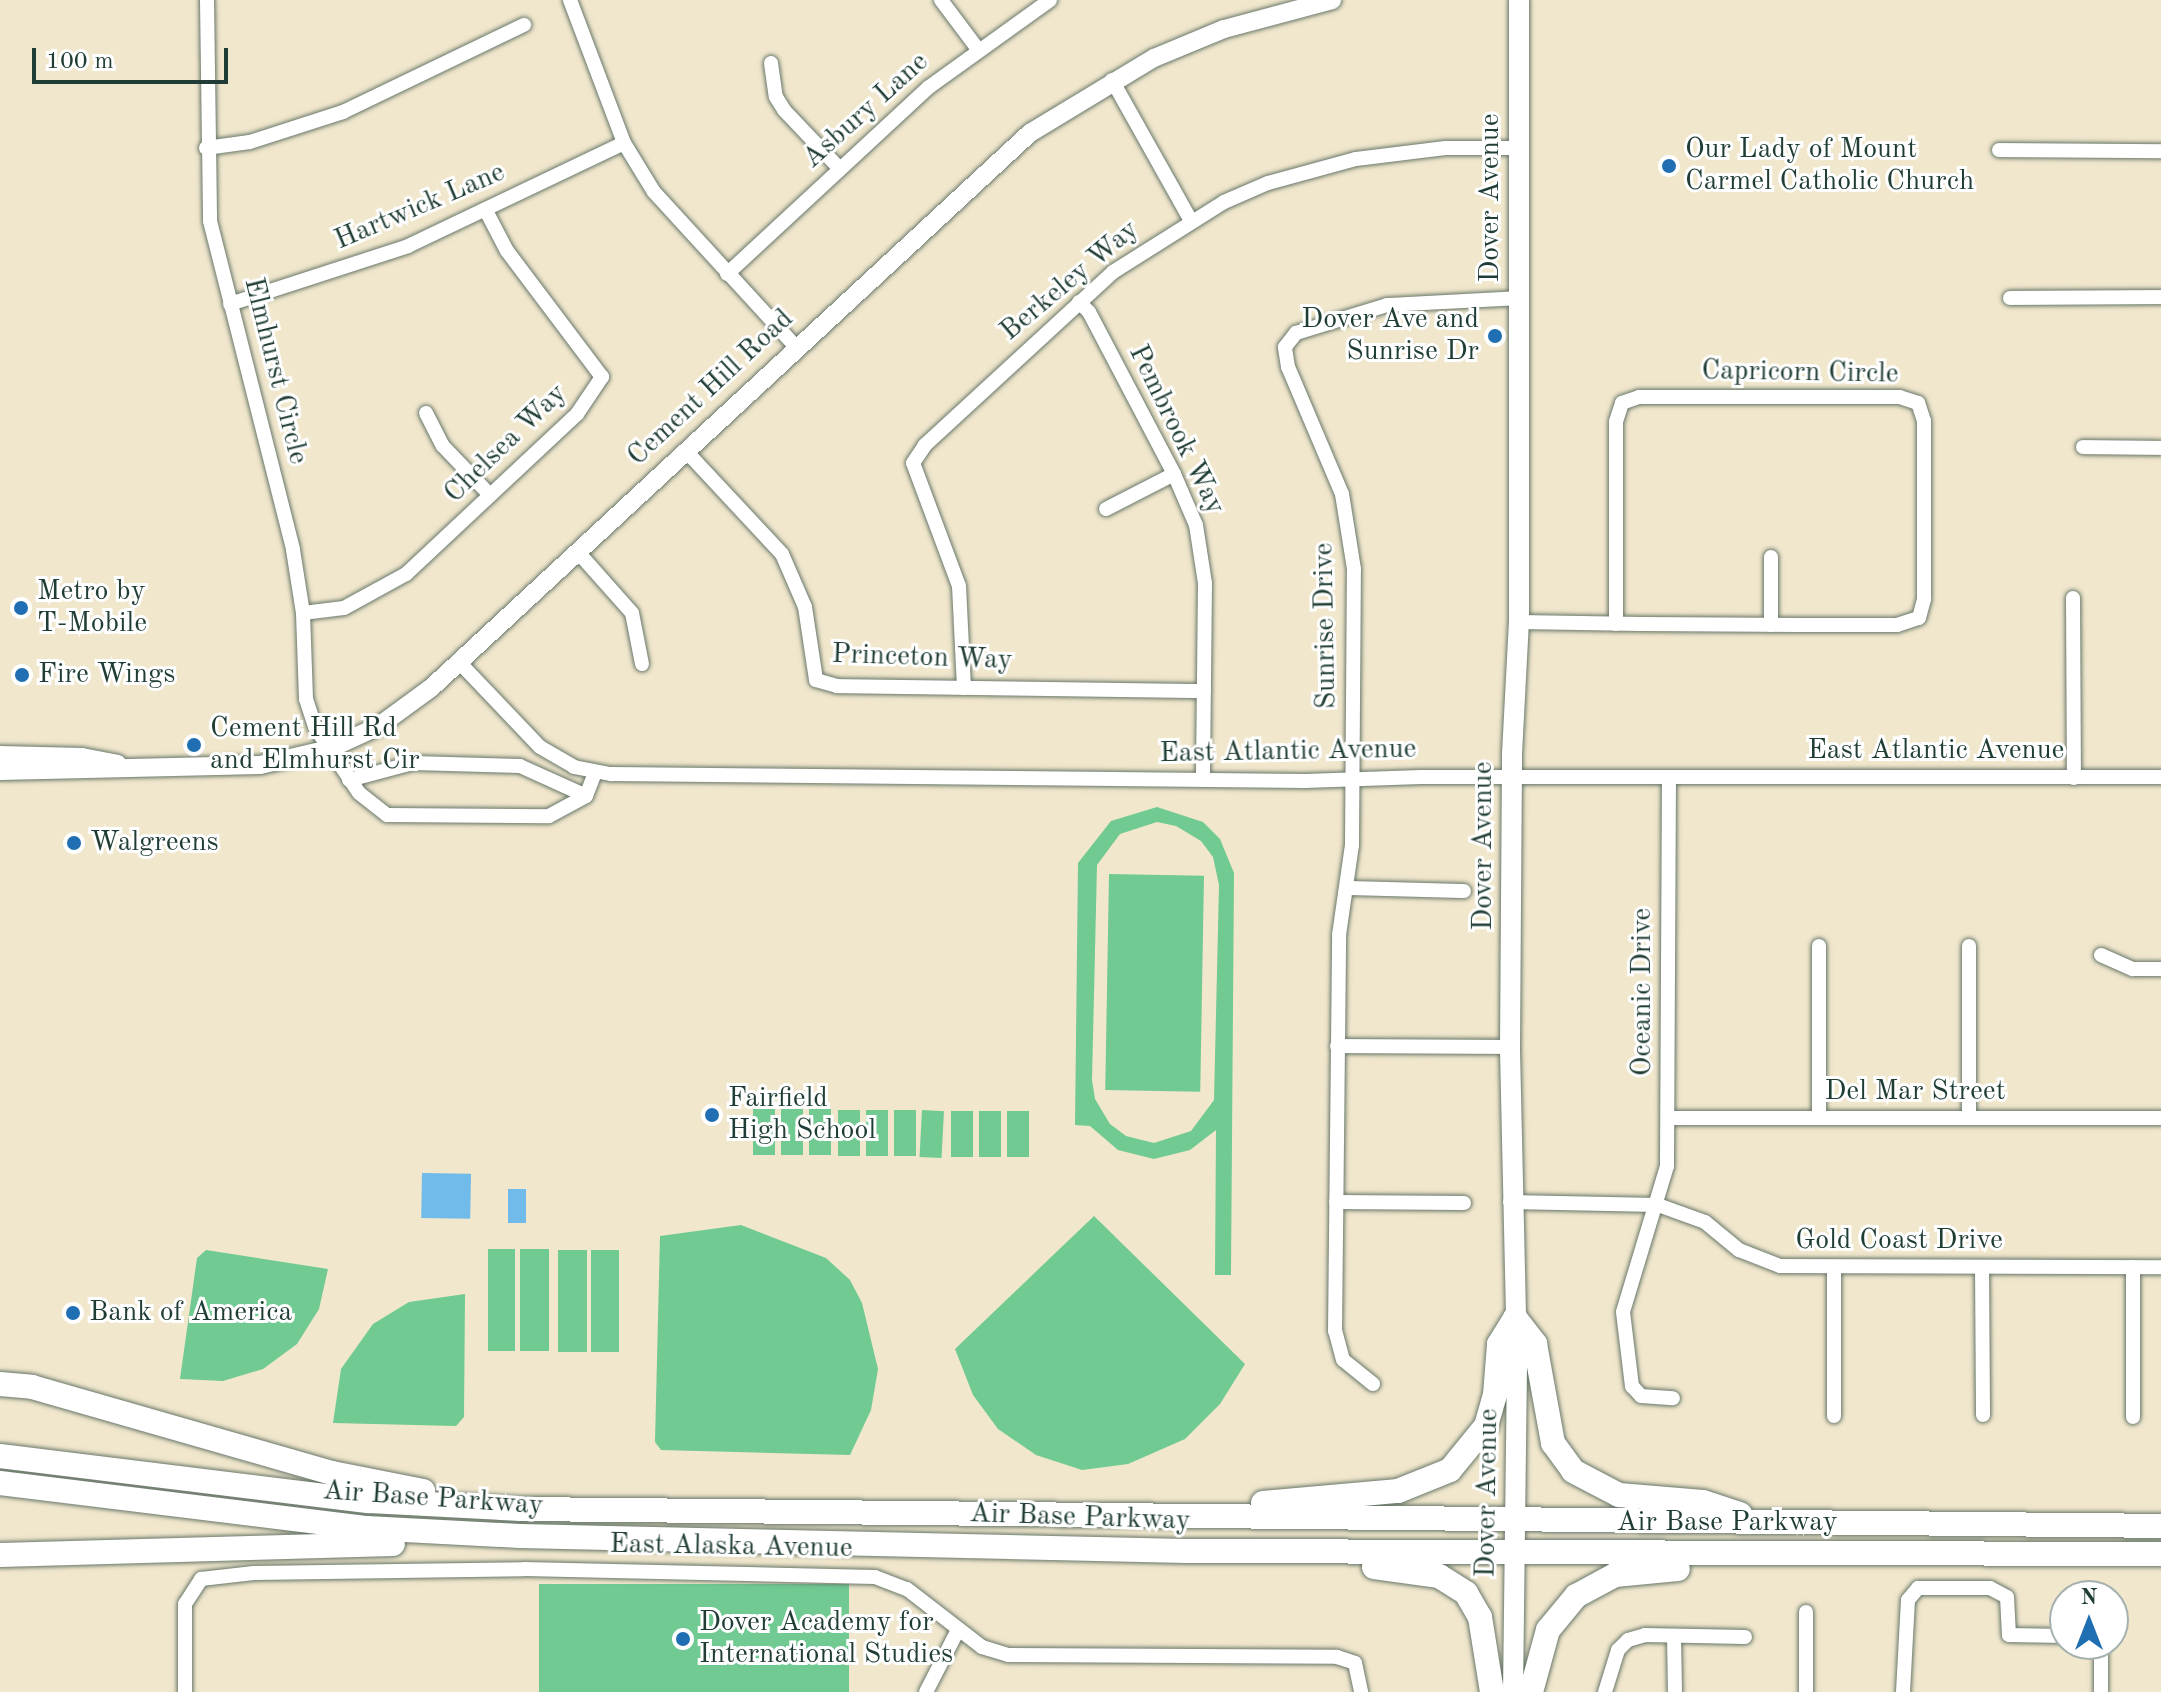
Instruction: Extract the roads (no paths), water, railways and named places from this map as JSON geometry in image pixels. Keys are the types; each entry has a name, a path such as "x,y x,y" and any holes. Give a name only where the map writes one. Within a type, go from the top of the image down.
{"main road":[{"name":"Dover Avenue","path":"1513,1692 1516,1519 1510,1047 1512,777 1519,622 1519,0"},
{"path":"1186,1516 1265,1502 1398,1491 1442,1475 1466,1456 1486,1426 1495,1395 1499,1344 1515,1318 1535,1344 1553,1443 1573,1471 1619,1495 1703,1502 1765,1521"},
{"path":"0,1384 44,1390 343,1476 521,1509"},
{"name":"Air Base Parkway","path":"0,1456 369,1501 521,1509 2161,1526"},
{"name":"Air Base Parkway","path":"0,1483 367,1528 520,1536 1277,1552 2161,1554"},
{"path":"0,1555 520,1536"},
{"path":"1277,1552 1422,1572 1453,1582 1480,1617 1492,1692"},
{"path":"1531,1692 1540,1651 1555,1619 1576,1596 1601,1580 1633,1571 1714,1567 1799,1552"},
{"path":"0,1573 37,1555"}],"street":[{"name":"Elmhurst Circle","path":"207,0 206,148 210,221 293,550 303,613 306,699 329,749 359,793 387,815 549,816 586,796"},
{"path":"570,0 624,143 654,192 796,347"},
{"path":"941,0 977,48"},
{"name":"Asbury Lane","path":"727,274 977,48 1050,0"},
{"name":"Cement Hill Road","path":"0,755 82,757 120,765 235,767 329,749 388,720 459,662 997,160 1112,80 1224,29 1332,0"},
{"path":"206,148 250,142 343,112 524,25"},
{"path":"771,63 776,97 784,110 840,169"},
{"path":"1112,80 1190,219"},
{"name":"Hartwick Lane","path":"230,304 373,260 624,143"},
{"name":"Berkeley Way","path":"964,688 959,586 938,517 913,463 1079,302 1190,219 1268,183 1356,159 1445,148 1519,148"},
{"path":"1999,150 2161,151"},
{"name":"Chelsea Way","path":"303,613 344,608 386,589 577,414 602,377 507,251 485,209"},
{"path":"2010,298 2161,297"},
{"name":"Sunrise Drive","path":"1373,1384 1336,1347 1339,935 1347,888 1353,780 1350,531 1329,454 1288,367 1285,347 1296,333 1387,305 1519,298"},
{"name":"Pembrook Way","path":"1079,302 1089,312 1174,474 1202,552 1203,780"},
{"name":"Capricorn Circle","path":"1519,622 1616,624 1897,625 1919,618 1924,599 1924,421 1918,403 1900,397 1639,397 1622,403 1616,422 1616,624"},
{"path":"426,413 443,446 490,495"},
{"path":"2083,447 2161,448"},
{"name":"Princeton Way","path":"685,450 763,532 796,579 816,680 837,686 1204,691"},
{"path":"1106,509 1174,474"},
{"path":"577,551 632,613 642,664"},
{"path":"1771,557 1771,625"},
{"path":"2073,598 2074,778"},
{"name":"East Atlantic Avenue","path":"459,662 540,747 595,773 1203,780 2161,777"},
{"path":"349,780 413,763 520,766 586,796 595,773"},
{"name":"Cement Hill Road","path":"0,771 92,772 120,765"},
{"name":"Oceanic Drive","path":"1669,777 1669,1118 1658,1205 1628,1290 1623,1337 1632,1386 1641,1396 1673,1398"},
{"path":"1347,888 1464,891"},
{"path":"1819,946 1819,1118"},
{"path":"1969,946 1969,1118"},
{"path":"2101,955 2133,969 2161,969"},
{"path":"1337,1046 1510,1047"},
{"name":"Del Mar Street","path":"1669,1118 2161,1118"},
{"path":"1336,1202 1464,1203"},
{"name":"Gold Coast Drive","path":"1510,1202 1658,1205 1705,1222 1761,1261 1834,1267 2161,1267"},
{"path":"1834,1267 1834,1416"},
{"path":"1982,1267 1983,1415"},
{"path":"2133,1267 2133,1417"},
{"name":"East Alaska Avenue","path":"185,1692 185,1604 201,1579 211,1576 524,1569 847,1574 907,1589 957,1632 1008,1655 1337,1657 1355,1663 1361,1692"},
{"path":"1903,1692 1908,1600 1918,1588 1990,1588 2007,1597 2009,1635 2049,1636"},
{"path":"1806,1612 1806,1692"},
{"path":"926,1692 957,1632"},
{"path":"1605,1692 1618,1650 1628,1640 1674,1636 1745,1637"},
{"path":"1674,1636 1675,1692"},
{"path":"2101,1660 2101,1692"}],"water":[{"path":"422,1173 471,1174 470,1219 421,1218"},
{"path":"508,1189 526,1189 526,1223 508,1223"}],"place":[{"name":"Our Lady of Mount Carmel Catholic Church","path":"1669,166"},
{"name":"Dover Ave and Sunrise Dr","path":"1495,336"},
{"name":"Metro by T-Mobile","path":"21,608"},
{"name":"Fire Wings","path":"22,675"},
{"name":"Cement Hill Rd and Elmhurst Cir","path":"194,745"},
{"name":"Walgreens","path":"74,843"},
{"name":"Fairfield High School","path":"712,1115"},
{"name":"Bank of America","path":"73,1313"},
{"name":"Dover Academy for International Studies","path":"683,1639"}]}
